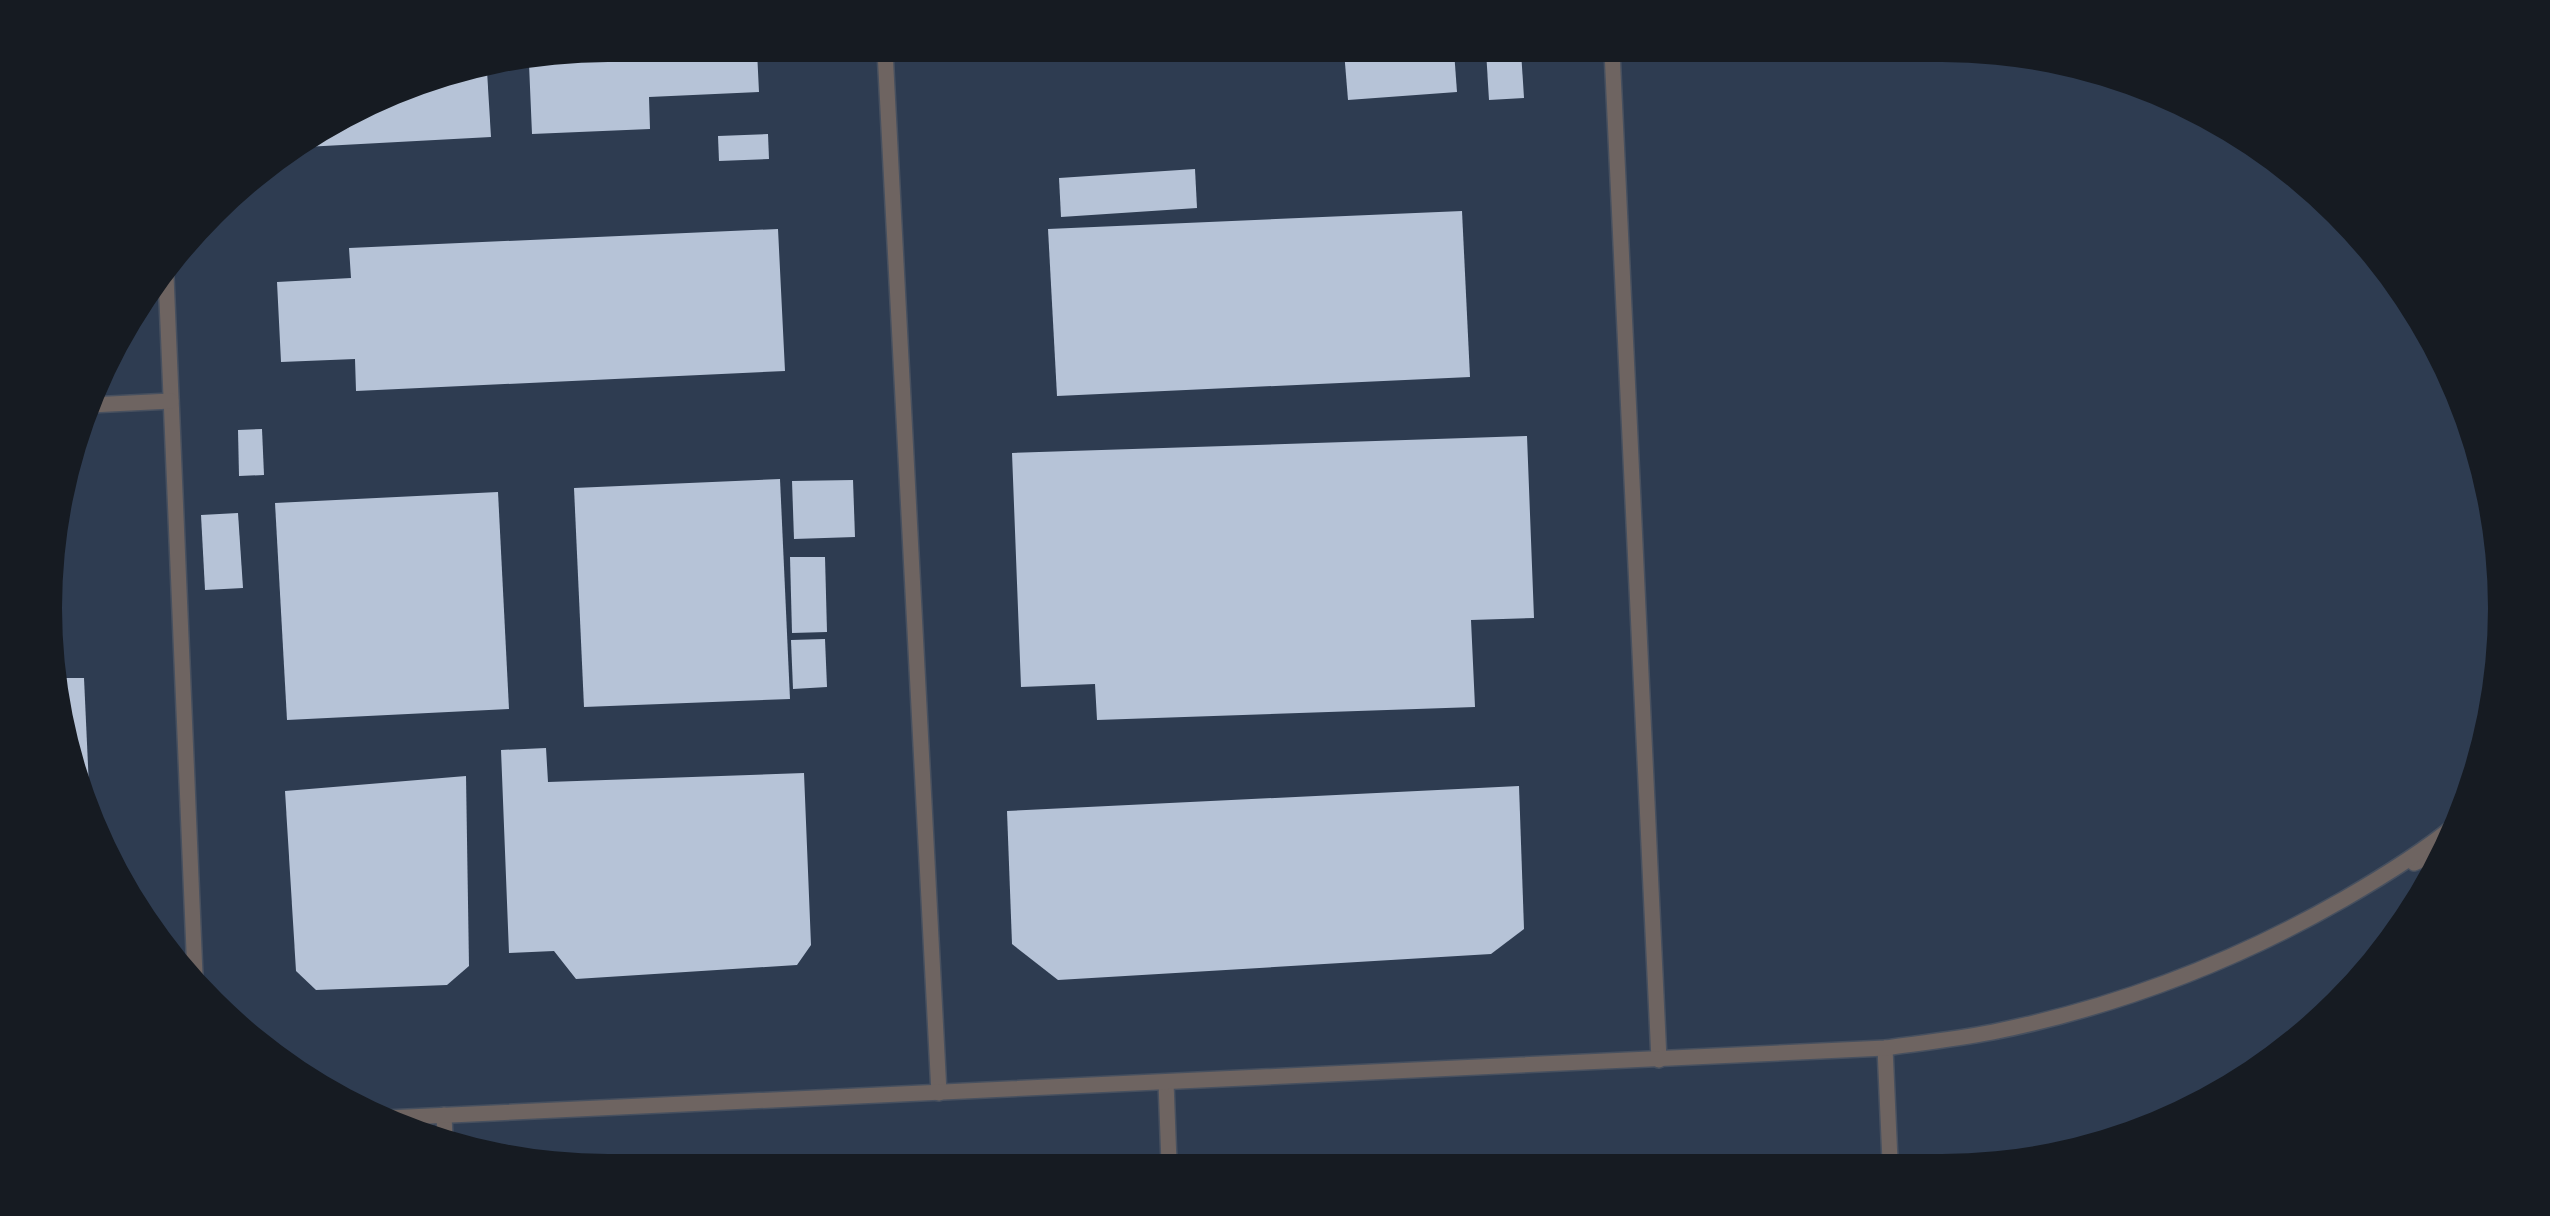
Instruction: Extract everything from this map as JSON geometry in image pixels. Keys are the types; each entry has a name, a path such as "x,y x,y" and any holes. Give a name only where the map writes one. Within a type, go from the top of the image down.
{"lane":[{"path":"886,62 939,1093"},
{"path":"1613,62 1659,1060"},
{"path":"166,286 195,965"},
{"path":"101,404 171,401"},
{"path":"409,1117 1885,1048 1993,1032 2098,1005 2201,969 2300,924 2394,870 2437,838"},
{"path":"2394,870 2428,857"},
{"path":"1885,1048 1890,1154"},
{"path":"1166,1082 1169,1154"},
{"path":"444,1115 445,1129"}],"shaded area":[{"path":"1942,62 2013,66 2049,72 2083,80 2151,103 2184,118 2246,154 2275,174 2328,222 2376,275 2396,304 2432,366 2447,399 2470,467 2478,501 2484,537 2488,608 2484,679 2478,715 2470,749 2447,817 2415,881 2376,941 2328,994 2275,1042 2215,1081 2151,1113 2083,1136 2013,1150 1942,1154 608,1154 537,1150 501,1144 467,1136 399,1113 366,1098 304,1062 248,1019 197,968 174,941 135,881 103,817 80,749 72,715 63,644 63,572 66,537 80,467 103,399 118,366 154,304 174,275 197,248 248,197 304,154 366,118 399,103 467,80 501,72 572,63"}],"building":[{"path":"608,62 758,62 759,92 649,97 650,129 532,134 529,67"},
{"path":"1345,62 1455,62 1457,92 1348,100"},
{"path":"1487,62 1522,62 1524,98 1489,100"},
{"path":"487,75 491,137 316,146 366,118 399,103"},
{"path":"768,134 769,159 719,161 718,136"},
{"path":"1195,169 1197,208 1061,217 1059,178"},
{"path":"1462,211 1470,377 1057,396 1048,229"},
{"path":"778,229 785,371 356,391 355,359 281,362 277,282 351,278 349,248"},
{"path":"262,429 264,475 239,476 238,430"},
{"path":"1527,436 1534,618 1471,620 1475,707 1097,720 1095,684 1021,687 1012,453"},
{"path":"780,479 790,699 584,707 574,488"},
{"path":"853,480 855,537 794,539 792,481"},
{"path":"498,492 509,709 287,720 275,503"},
{"path":"238,513 243,588 205,590 201,515"},
{"path":"790,557 825,557 827,632 792,633"},
{"path":"825,639 827,687 793,689 791,640"},
{"path":"66,678 84,678 88,776 72,715"},
{"path":"546,748 548,782 804,773 811,945 797,965 576,979 554,951 509,953 501,750"},
{"path":"466,776 469,966 447,985 316,990 296,971 285,791"},
{"path":"1519,786 1524,929 1491,954 1058,980 1012,944 1007,811"}]}
